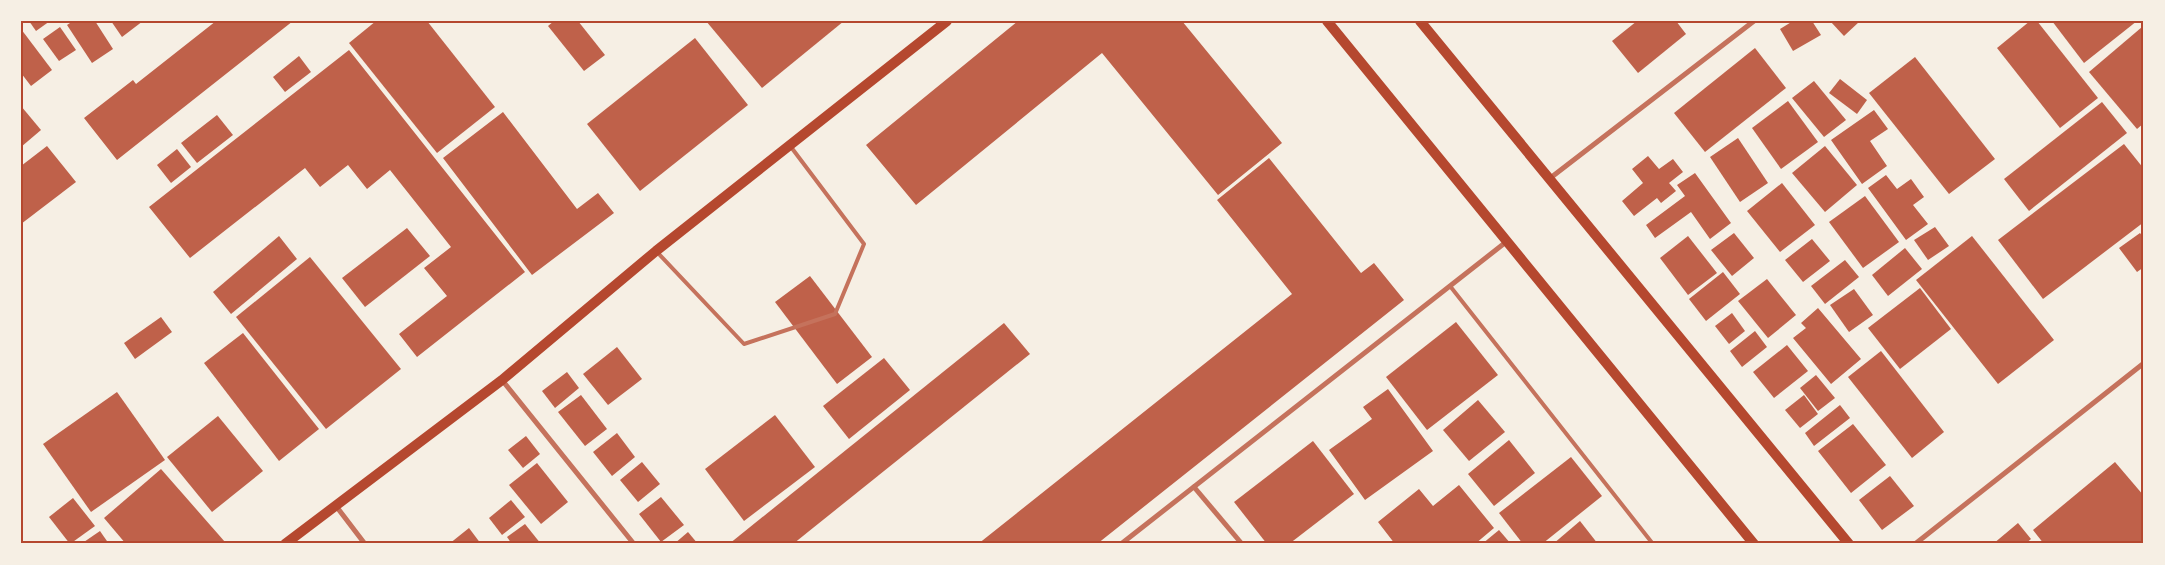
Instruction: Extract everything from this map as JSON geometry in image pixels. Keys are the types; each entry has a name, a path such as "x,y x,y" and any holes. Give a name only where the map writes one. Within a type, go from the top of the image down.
{"main road":[{"path":"285,544 502,380 656,252 947,21"},
{"path":"1327,21 1754,544"},
{"path":"1420,21 1848,544"}],"street":[{"path":"1549,179 1754,21"},
{"path":"1121,544 1506,242"},
{"path":"1915,544 2144,363"},
{"path":"502,380 634,544"},
{"path":"1194,487 1242,544"},
{"path":"336,506 366,544"}],"lane":[{"path":"656,252 744,344 835,314 864,244 790,145"},
{"path":"1450,286 1653,544"}],"building":[{"path":"29,21 50,21 36,31"},
{"path":"73,21 95,21 113,49 92,63 67,25"},
{"path":"111,21 143,21 122,37"},
{"path":"216,21 293,21 117,160 84,118 133,80 136,84"},
{"path":"376,21 427,21 495,107 437,153 349,43"},
{"path":"554,21 578,21 605,55 584,71 548,26"},
{"path":"706,21 844,21 762,88"},
{"path":"1018,21 1182,21 1282,143 1218,195 1102,53 916,205 866,145"},
{"path":"1637,21 1676,21 1686,34 1638,73 1612,41"},
{"path":"1793,21 1812,21 1821,35 1793,51 1780,29"},
{"path":"1830,21 1860,21 1844,36"},
{"path":"2030,21 2037,21 2098,98 2060,128 1997,48"},
{"path":"2052,21 2137,21 2084,63"},
{"path":"60,27 76,50 59,61 43,39"},
{"path":"2142,27 2144,123 2137,129 2089,72"},
{"path":"21,29 52,70 31,86 21,73"},
{"path":"695,38 748,105 640,191 587,124"},
{"path":"1755,48 1786,88 1705,152 1674,113"},
{"path":"349,50 525,272 417,357 399,334 447,296 424,268 451,247 390,170 367,189 348,165 320,187 305,168 190,258 149,207"},
{"path":"299,56 311,72 285,92 273,77"},
{"path":"1915,57 1995,159 1949,194 1869,93"},
{"path":"1840,79 1867,100 1857,114 1829,93"},
{"path":"1814,81 1846,120 1824,137 1792,98"},
{"path":"1788,101 1818,142 1781,169 1752,128"},
{"path":"2102,102 2127,133 2029,211 2004,179"},
{"path":"21,106 41,130 21,147"},
{"path":"1874,110 1888,129 1870,141 1887,166 1862,184 1831,140"},
{"path":"503,112 577,209 598,193 614,213 532,275 443,158"},
{"path":"217,115 233,135 197,163 181,143"},
{"path":"1738,138 1768,183 1740,202 1710,157"},
{"path":"2124,144 2144,169 2144,222 2043,299 1998,240"},
{"path":"47,146 76,182 21,224 21,166"},
{"path":"1825,146 1857,185 1825,212 1792,173"},
{"path":"177,149 191,167 171,183 157,165"},
{"path":"1648,156 1659,169 1673,159 1683,172 1669,183 1676,191 1661,203 1657,198 1634,216 1622,201 1643,183 1632,169"},
{"path":"1269,158 1361,273 1374,263 1404,300 1097,544 978,544 1292,294 1217,200"},
{"path":"1695,173 1731,223 1710,239 1691,212 1655,238 1646,225 1685,196 1677,185"},
{"path":"1886,175 1897,189 1911,179 1924,197 1913,205 1928,224 1906,240 1868,188"},
{"path":"1782,183 1815,225 1780,252 1747,211"},
{"path":"1865,196 1899,242 1863,268 1829,222"},
{"path":"1935,227 1949,246 1928,260 1914,240"},
{"path":"407,228 430,256 365,307 342,278"},
{"path":"1734,233 1754,258 1732,276 1711,250"},
{"path":"2140,233 2144,238 2144,267 2137,272 2119,248"},
{"path":"279,236 297,259 231,314 213,292"},
{"path":"1688,236 1717,273 1688,295 1660,258"},
{"path":"1972,236 2054,340 1998,384 1916,280"},
{"path":"1812,239 1830,261 1803,282 1785,260"},
{"path":"1905,248 1922,269 1888,296 1872,275"},
{"path":"310,257 401,369 326,429 236,317"},
{"path":"1845,260 1859,277 1825,304 1811,286"},
{"path":"1723,272 1740,294 1706,321 1689,299"},
{"path":"810,276 872,357 837,384 775,302"},
{"path":"1767,279 1796,315 1768,338 1738,301"},
{"path":"1920,288 1951,329 1900,369 1868,328"},
{"path":"1854,289 1873,315 1849,332 1830,305"},
{"path":"1818,308 1861,359 1831,384 1793,338 1806,328 1801,323"},
{"path":"1732,313 1745,331 1729,344 1715,326"},
{"path":"161,317 172,332 135,359 124,343"},
{"path":"1456,322 1498,375 1427,430 1386,377"},
{"path":"1004,323 1030,354 793,544 729,544"},
{"path":"1755,331 1767,347 1742,367 1730,351"},
{"path":"243,333 319,429 279,461 204,363"},
{"path":"1787,345 1808,371 1774,398 1753,372"},
{"path":"617,347 642,379 608,405 583,374"},
{"path":"1881,351 1944,432 1912,458 1848,377"},
{"path":"884,358 910,390 849,439 823,406"},
{"path":"567,372 579,388 555,408 542,391"},
{"path":"1816,375 1835,398 1818,411 1800,388"},
{"path":"1388,389 1433,451 1365,500 1329,450 1372,419 1363,407"},
{"path":"117,392 165,460 91,512 43,444"},
{"path":"581,395 607,429 585,446 558,412"},
{"path":"1804,395 1818,414 1800,428 1785,410"},
{"path":"1478,400 1505,432 1469,461 1443,430"},
{"path":"1840,405 1850,418 1814,446 1805,433"},
{"path":"775,415 815,467 744,521 705,469"},
{"path":"218,416 263,471 212,512 167,457"},
{"path":"1853,424 1886,465 1851,493 1818,451"},
{"path":"617,433 635,457 612,476 593,452"},
{"path":"526,436 540,454 523,468 508,450"},
{"path":"1509,440 1535,473 1494,506 1468,474"},
{"path":"1313,441 1354,494 1289,544 1267,544 1234,502"},
{"path":"1571,457 1602,496 1542,544 1523,544 1499,513"},
{"path":"642,462 660,484 638,502 620,480"},
{"path":"2115,462 2144,496 2144,544 2044,544 2033,530"},
{"path":"537,463 568,502 541,524 509,485"},
{"path":"161,469 225,542 223,544 126,544 104,518"},
{"path":"1890,476 1914,506 1882,530 1859,500"},
{"path":"1459,485 1494,528 1475,544 1395,544 1378,522 1419,489 1433,506"},
{"path":"661,497 684,525 661,542 639,514"},
{"path":"73,498 95,526 70,544 49,517"},
{"path":"511,500 525,517 502,535 489,518"},
{"path":"1580,521 1598,544 1553,544"},
{"path":"2018,523 2031,539 2025,544 1993,544"},
{"path":"525,524 541,544 512,544 507,537"},
{"path":"469,528 481,544 449,544"},
{"path":"1499,530 1511,544 1482,544"},
{"path":"100,531 109,544 81,544"},
{"path":"688,532 698,544 674,544"}]}
